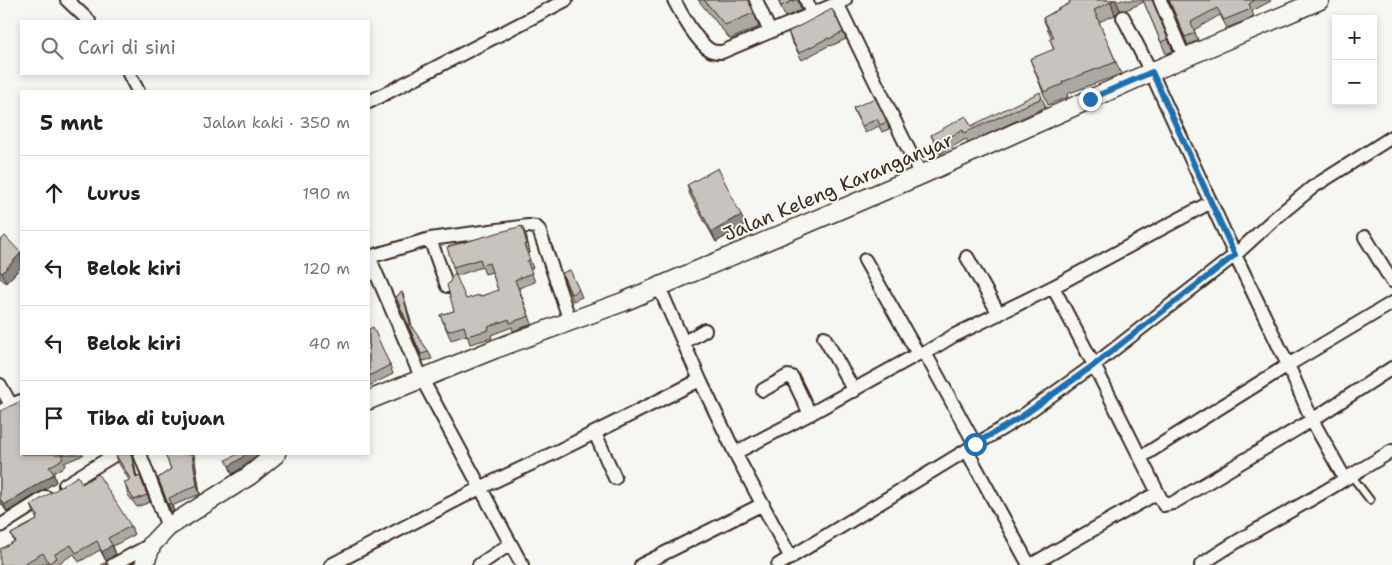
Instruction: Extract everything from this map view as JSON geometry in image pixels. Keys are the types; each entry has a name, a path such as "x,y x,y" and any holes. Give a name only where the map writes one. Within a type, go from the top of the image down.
{"main road":[{"name":"Jalan Keleng Karanganyar","path":"370,400 495,349 623,302 921,175 1312,1"},
{"path":"144,565 152,544 168,527 249,476 275,455"}],"street":[{"path":"67,0 88,20"},
{"path":"370,101 566,0"},
{"path":"674,0 684,18 709,50 722,52 841,2 921,175"},
{"path":"756,0 770,32"},
{"path":"806,0 812,14"},
{"path":"1160,0 1184,58"},
{"path":"1123,17 1152,72 1312,420 1348,477"},
{"path":"130,75 137,90"},
{"path":"778,565 1021,417 1094,365 1235,255 1313,187 1392,137"},
{"path":"735,453 1211,202"},
{"path":"370,257 430,239 528,226 536,227 539,230 570,321"},
{"path":"1365,237 1392,281"},
{"path":"430,239 446,286"},
{"path":"967,256 999,314"},
{"path":"370,259 422,379 522,565"},
{"path":"865,260 922,353 1030,565 1158,493"},
{"path":"659,286 700,380 735,453 791,558"},
{"path":"1052,287 1094,365 1164,505 1173,503 1312,420 1392,368"},
{"path":"1141,457 1288,365 1392,303"},
{"path":"683,342 705,330"},
{"path":"824,337 854,390"},
{"path":"763,390 788,376 792,377 810,414"},
{"path":"331,565 351,560 480,488 700,380"},
{"path":"0,385 16,403 0,412"},
{"path":"595,433 615,478"},
{"path":"1201,565 1272,520 1328,490 1392,451"},
{"path":"0,526 114,455"},
{"path":"140,455 168,527"},
{"path":"641,565 763,504"},
{"path":"113,565 152,544"},
{"path":"479,565 510,544"}],"lane":[{"path":"1348,477 1370,500"}],"building":[{"path":"704,0 748,0 754,13 725,25"},
{"path":"778,0 795,0 781,6"},
{"path":"1069,0 1113,0 1094,10 1116,62 1062,82 1063,84 1044,92 1030,59 1054,49 1050,39 1054,37 1043,18 1070,3"},
{"path":"1143,0 1152,0 1168,39 1161,42"},
{"path":"1169,0 1255,0 1249,4 1251,9 1224,20 1217,8 1191,22 1195,33 1185,37"},
{"path":"832,9 843,32 799,53 788,32"},
{"path":"1040,92 1042,98 964,133 963,130 936,144 931,135 966,116 971,126"},
{"path":"875,98 887,122 880,125 877,119 862,126 853,108"},
{"path":"718,168 741,215 712,232 687,185"},
{"path":"522,226 527,244 524,245 530,260 527,261 532,273 515,280 529,316 510,323 509,319 488,327 489,330 467,336 464,326 448,331 440,315 454,311 447,285 455,273 466,299 479,295 479,297 498,290 489,263 482,265 480,259 453,267 447,247"},
{"path":"5,236 20,252 2,273 0,271 0,241"},
{"path":"570,270 579,290 571,294 562,273"},
{"path":"402,292 411,326 429,352 421,354 396,297"},
{"path":"373,327 390,365 370,375 370,347 370,328"},
{"path":"20,401 20,455 63,455 61,456 63,459 49,467 54,474 4,505 0,499 0,411"},
{"path":"116,455 131,455 136,478 140,476 147,495 134,500 124,482 131,480"},
{"path":"165,455 192,455 197,485 169,498 171,503 168,504 158,478 171,469"},
{"path":"236,455 245,455 229,466 226,460"},
{"path":"98,474 131,526 108,538 112,545 102,552 97,541 76,553 71,545 55,554 57,558 49,563 43,553 24,565 0,565 0,549 15,541 11,534 37,520 36,517 38,516 31,505 78,476 82,484"}],"route":[{"path":"975,444 1021,417 1094,365 1235,255 1152,72 1090,99"}]}
